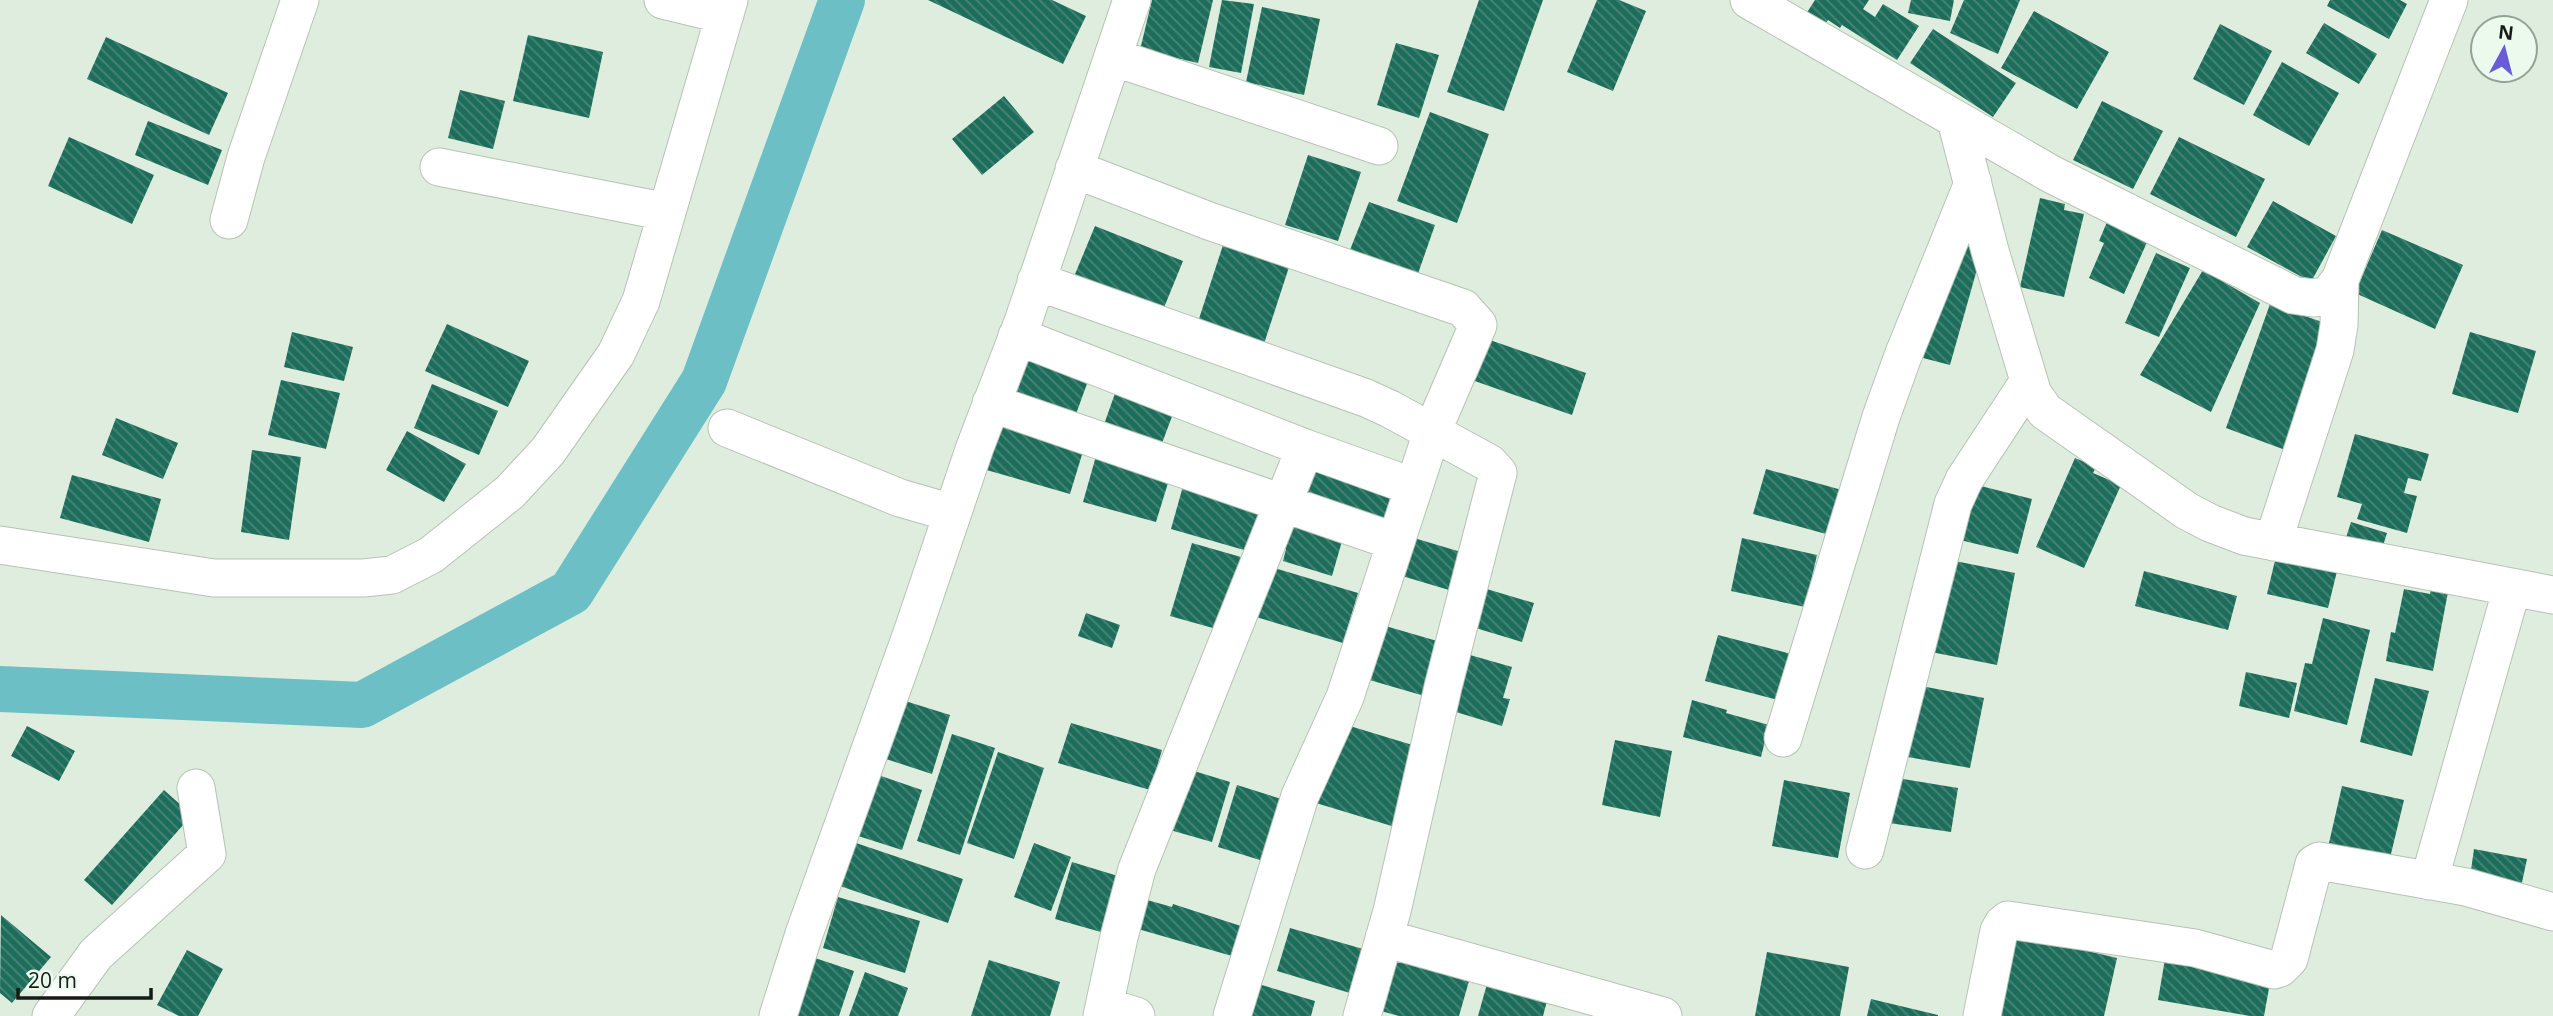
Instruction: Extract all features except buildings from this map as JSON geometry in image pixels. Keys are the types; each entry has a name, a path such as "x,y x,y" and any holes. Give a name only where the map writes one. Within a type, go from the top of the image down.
{"street":[{"path":"229,220 246,157 300,0"},
{"path":"0,545 214,578 363,578 392,575 431,555 510,492 548,451 616,354 641,301 727,7 663,0"},
{"path":"778,1016 804,934 1036,281 1132,0"},
{"path":"1749,0 2051,174 2293,295 2313,298 2329,295 2340,280 2449,0"},
{"path":"1113,57 1379,146"},
{"path":"1956,120 2029,381 2033,394 2045,411 2187,511 2244,536 2553,595"},
{"path":"439,167 667,212"},
{"path":"1074,169 1209,221 1463,308 1478,325 1432,432 1345,697 1300,796 1232,1016"},
{"path":"1783,738 1881,417 1973,183"},
{"path":"2273,542 2335,350 2339,324 2340,280"},
{"path":"1036,281 1366,398 1489,463 1498,473 1443,687 1384,939 1362,1016"},
{"path":"1017,335 1305,448 1415,487"},
{"path":"1865,850 1953,504 1964,480 2029,381"},
{"path":"992,403 1396,542"},
{"path":"727,428 900,498 952,513"},
{"path":"1114,1013 1119,937 1137,869 1305,448"},
{"path":"2429,881 2512,588"},
{"path":"51,1016 96,954 208,854 196,788"},
{"path":"1982,1016 1999,931 2008,920 2195,948 2274,970 2280,968 2289,959 2314,864 2319,861 2503,897 2553,912"},
{"path":"1384,939 1663,1016"}],"waterway":[{"path":"0,689 362,705 571,592 704,381 842,0"}]}
